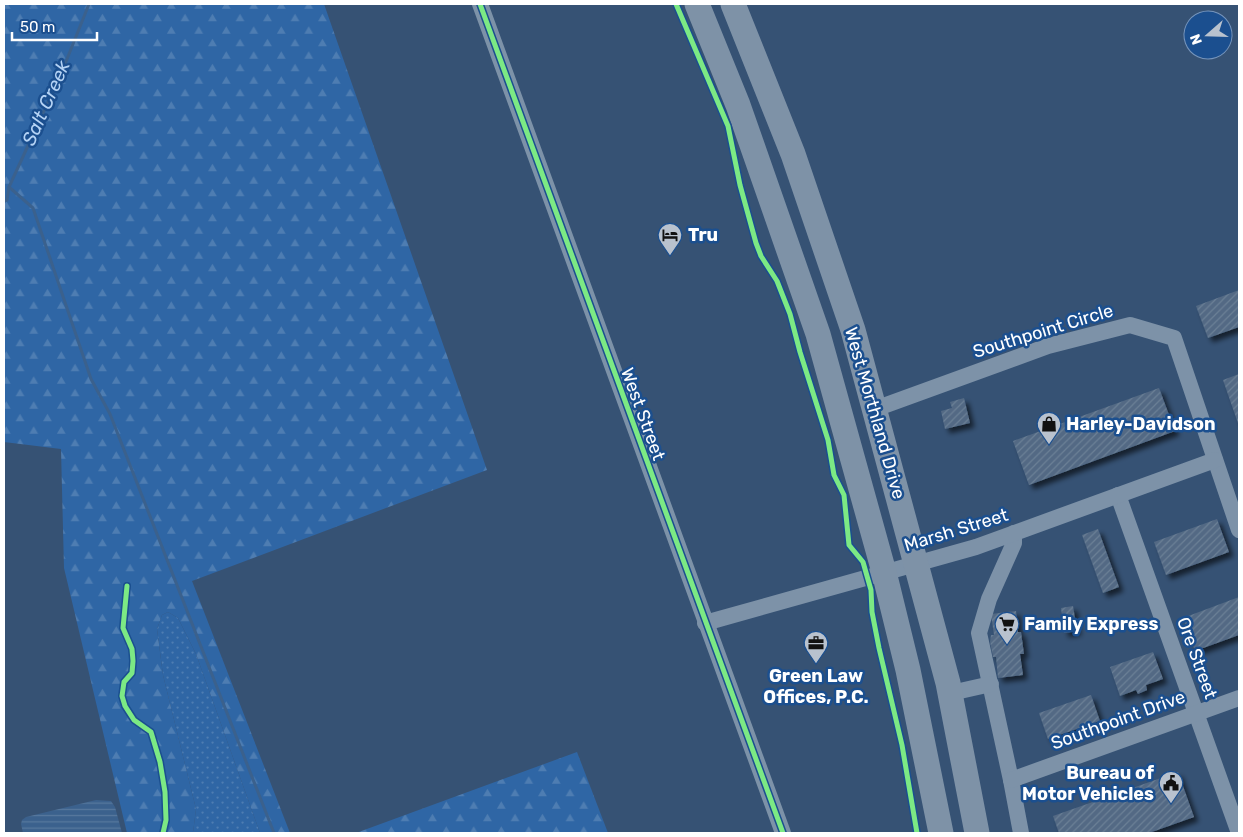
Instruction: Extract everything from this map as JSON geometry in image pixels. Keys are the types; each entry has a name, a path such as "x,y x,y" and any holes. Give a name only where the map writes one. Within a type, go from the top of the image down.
{"highway":[{"name":"West Morthland Drive","path":"697,4 738,105 818,334 884,572 908,670 941,833"},
{"name":"West Morthland Drive","path":"733,4 793,154 847,312 875,409 950,693 977,833"}],"street":[{"name":"West Street","path":"480,4 783,833"},
{"name":"Southpoint Circle","path":"875,409 1048,346 1130,325 1174,338 1239,530"},
{"name":"Marsh Street","path":"705,623 976,547 1215,460"},
{"name":"Ore Street","path":"1118,496 1239,833"},
{"path":"1014,533 1014,543 989,599 979,633 1011,780 1020,833"},
{"path":"950,693 991,684"},
{"name":"Southpoint Drive","path":"1011,780 1239,698"}],"green space":[{"path":"4,4 324,4 487,470 192,581 290,833 260,833 196,654 178,618 168,612 162,615 157,629 163,675 196,809 193,833 127,833 64,568 61,449 4,442"},
{"path":"168,612 178,618 196,654 260,833 193,833 196,809 163,675 157,629 162,615"},
{"path":"577,752 608,833 356,833"}],"shaded area":[{"path":"96,800 111,801 115,807 122,833 23,833 21,824 22,820 26,817"}],"building":[{"path":"1239,290 1239,327 1208,338 1196,306"},
{"path":"1239,374 1239,426 1223,380"},
{"path":"1159,388 1175,431 1029,485 1013,441"},
{"path":"964,398 970,423 945,429 941,411 952,408 950,402"},
{"path":"1217,519 1229,552 1166,575 1154,542"},
{"path":"1098,529 1119,587 1103,593 1082,535"},
{"path":"1239,597 1239,635 1195,651 1183,618"},
{"path":"1073,606 1077,631 1064,633 1061,608"},
{"path":"1016,611 1018,632 1021,632 1024,654 1020,654 1023,675 998,678 996,657 993,657 990,642 991,635 994,635 991,614"},
{"path":"1153,652 1163,679 1146,685 1147,690 1138,694 1136,690 1120,696 1110,667"},
{"path":"1091,695 1100,721 1048,739 1039,713"},
{"path":"1178,772 1194,817 1149,833 1059,833 1053,816"}],"waterway":[{"name":"Salt Creek","path":"4,201 7,200 9,187 61,74 89,4"},
{"path":"9,187 33,208 91,379 110,414 274,833"}],"cycle path":[{"path":"480,4 783,833"},
{"path":"676,4 728,126 740,185 756,243 761,256 777,281 790,314 828,440 834,475 844,495 849,545 863,562 871,590 872,612 902,745 917,833"},
{"path":"127,586 123,628 132,649 133,661 132,673 124,682 122,696 125,706 134,720 151,732 160,762 165,792 166,820 163,833"}],"place":[{"name":"Tru","path":"670,256"},
{"name":"Harley-Davidson","path":"1049,445"},
{"name":"Family Express","path":"1007,645"},
{"name":"Green Law Offices, P.C.","path":"816,664"},
{"name":"Bureau of Motor Vehicles","path":"1171,804"}]}
